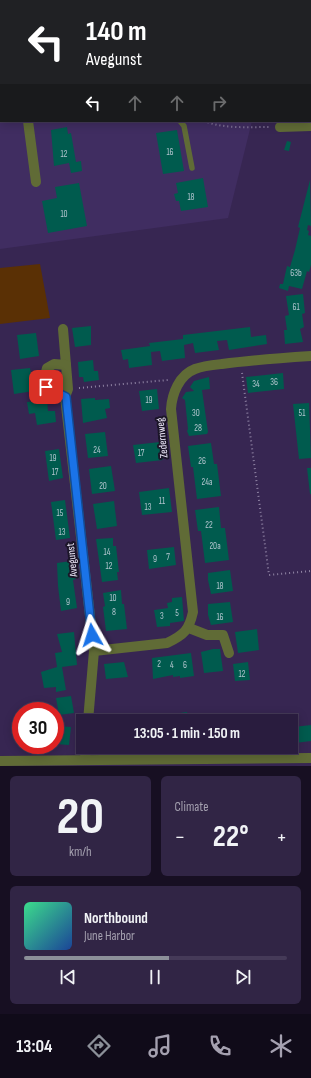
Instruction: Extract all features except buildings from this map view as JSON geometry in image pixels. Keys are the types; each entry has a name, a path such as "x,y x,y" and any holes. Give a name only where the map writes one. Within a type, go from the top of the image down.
{"street":[{"path":"28,122 36,182"},
{"path":"280,127 306,124"},
{"name":"Avegunst","path":"63,330 67,393 94,651 89,714"},
{"path":"182,379 194,369 240,361 311,356"},
{"path":"66,365 54,364 47,368 44,376 46,387 67,393"},
{"name":"Zedernweg","path":"182,379 172,399 171,409 193,612 189,628"},
{"path":"94,651 167,644 189,628 207,635 222,635 229,653"},
{"path":"85,754 85,760"},
{"path":"0,761 85,760 187,762 311,758"}],"lane":[{"path":"181,122 184,126 192,168"}],"path":[{"path":"206,122 211,124 233,126 280,127"},
{"path":"240,361 269,575 311,571"},
{"path":"67,393 182,379"}],"shaded area":[{"path":"0,122 252,122 228,218 0,249"},
{"path":"40,264 50,318 0,324 0,268"}],"route":[{"path":"46,387 66,397 92,635"}]}
